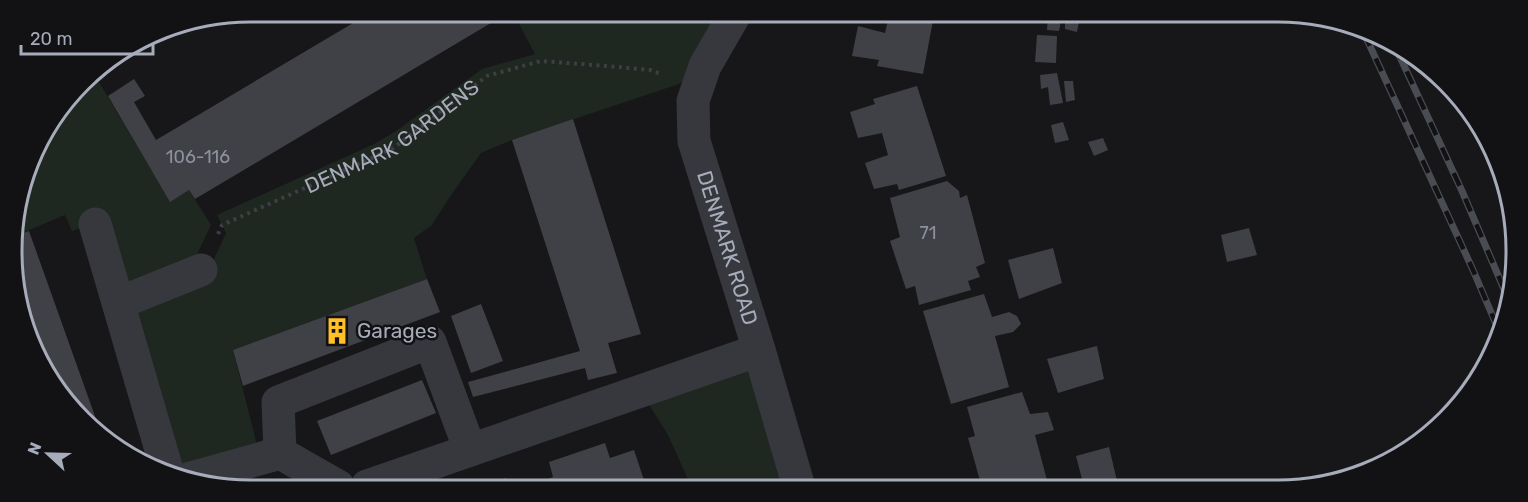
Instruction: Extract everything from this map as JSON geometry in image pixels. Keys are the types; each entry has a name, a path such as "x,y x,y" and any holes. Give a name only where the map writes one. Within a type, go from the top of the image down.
{"street":[{"name":"DENMARK ROAD","path":"730,22 705,66 693,101 694,141 798,480"},
{"path":"94,224 165,462"},
{"path":"119,303 201,270"},
{"path":"280,453 278,402 430,342 470,450"},
{"path":"384,480 759,350"},
{"path":"204,475 280,453 327,480"}],"path":[{"name":"DENMARK GARDENS","path":"201,270 222,225 392,149 487,76 541,61 650,70 698,86"}],"shaded area":[{"path":"518,22 722,22 695,76 676,85 512,140 481,153 432,225 414,238 427,279 233,350 259,453 191,472 176,466 127,305 207,274 226,233 217,215 374,144 396,131 482,69 535,54"},
{"path":"98,81 170,201 189,190 211,225 193,263 124,291 101,221 72,231 65,215 23,233 30,192 46,150 61,124 79,100"},
{"path":"753,361 787,480 688,480 668,435 644,397"}],"building":[{"path":"355,22 493,22 195,199 189,190 170,202 108,96 134,79 145,96 134,102 156,140"},
{"path":"887,22 933,22 923,74 877,66 879,60 852,56 858,26 885,33"},
{"path":"1048,22 1061,22 1059,31 1047,30"},
{"path":"1065,22 1079,22 1077,32 1065,29"},
{"path":"1037,35 1057,36 1056,63 1035,62"},
{"path":"1057,73 1063,103 1050,105 1048,87 1041,89 1040,75"},
{"path":"1064,81 1073,81 1075,100 1066,102"},
{"path":"917,86 946,176 899,190 897,184 874,189 865,163 888,155 882,133 858,138 850,112 875,104 873,99"},
{"path":"573,119 641,334 608,343 617,373 588,380 585,368 473,397 468,382 580,351 512,140"},
{"path":"1063,122 1069,140 1055,143 1051,125"},
{"path":"1103,138 1108,150 1094,156 1088,142"},
{"path":"947,181 959,191 960,198 967,195 985,263 976,267 980,277 968,281 971,290 919,305 915,286 906,289 890,241 900,237 890,198"},
{"path":"1249,228 1257,255 1227,262 1221,235"},
{"path":"29,231 96,420 61,378 40,338 30,310 24,281 23,233"},
{"path":"1053,248 1062,283 1019,299 1008,260"},
{"name":"Garages","path":"427,279 440,312 243,386 233,350"},
{"path":"984,294 992,317 1009,312 1017,316 1021,324 1013,332 995,336 1009,387 951,404 923,311"},
{"path":"481,304 503,361 471,373 451,316"},
{"path":"1097,346 1104,379 1058,393 1047,359"},
{"path":"422,380 436,413 331,455 317,421"},
{"path":"1022,392 1030,414 1048,412 1054,430 1035,435 1047,480 980,480 968,438 975,436 967,407"},
{"path":"605,443 610,458 634,450 644,480 545,480 553,477 549,462"},
{"path":"1109,447 1117,480 1082,480 1076,456"}],"railway":[{"path":"1368,42 1494,320"},
{"path":"1401,59 1503,286"}],"place":[{"name":"Garages","path":"337,331"}]}
